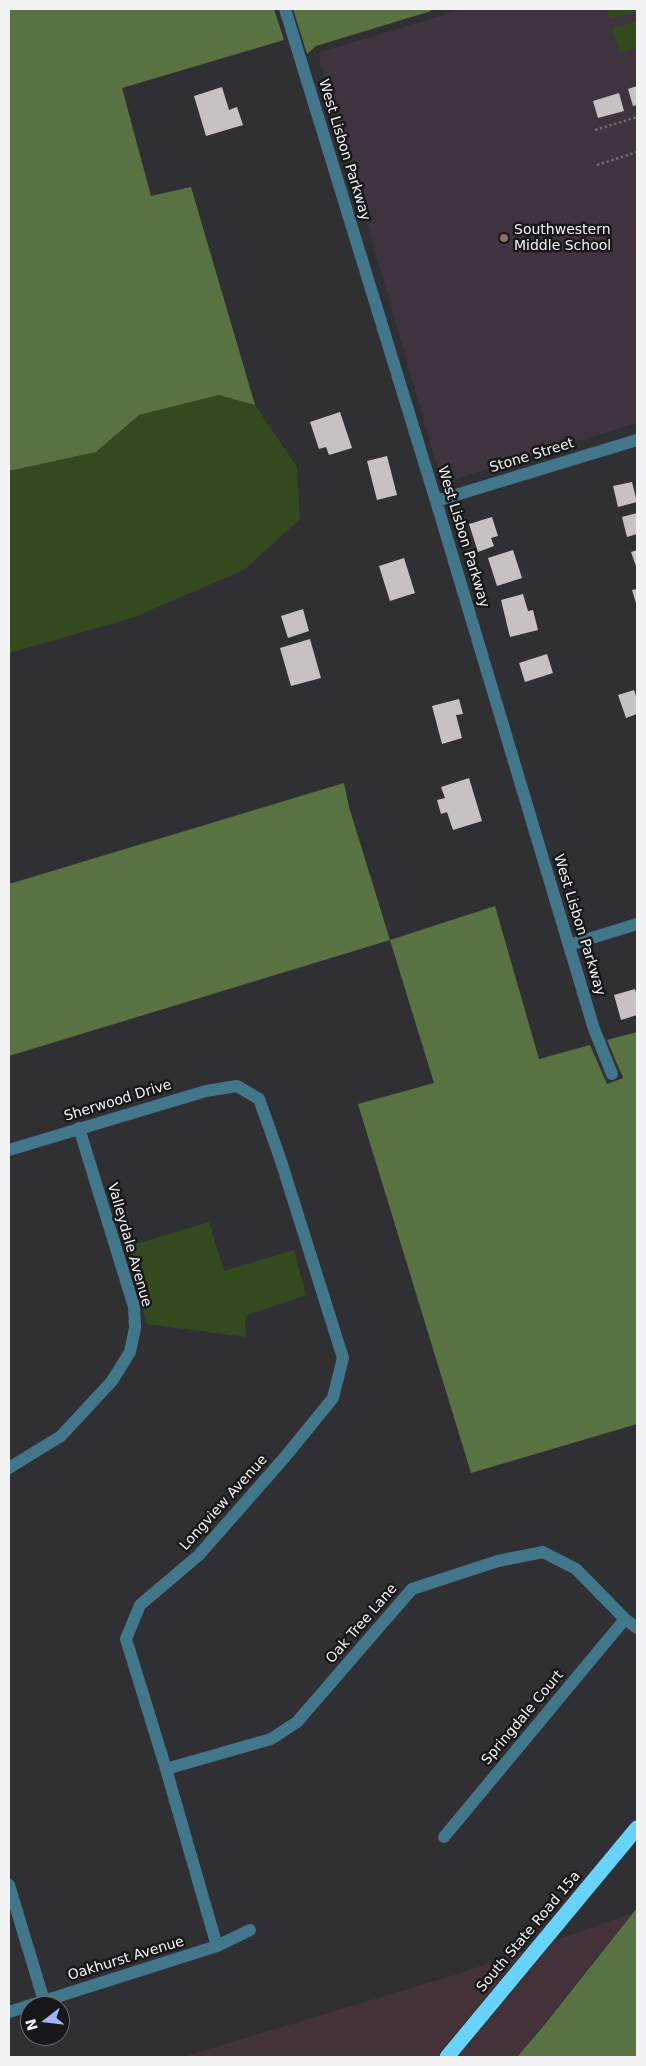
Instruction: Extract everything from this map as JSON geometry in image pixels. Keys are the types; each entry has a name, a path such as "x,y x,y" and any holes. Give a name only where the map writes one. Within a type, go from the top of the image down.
{"highway":[{"name":"South State Road 15a","path":"447,2057 637,1828"}],"street":[{"name":"West Lisbon Parkway","path":"284,9 436,501 594,1029 612,1074"},
{"name":"Stone Street","path":"436,501 637,440"},
{"path":"569,946 637,924"},
{"name":"Sherwood Drive","path":"9,1150 206,1090 237,1086"},
{"name":"Longview Avenue","path":"216,1946 166,1769 126,1639 140,1605 199,1555 285,1457 333,1398 343,1358 280,1158 259,1099 237,1086"},
{"name":"Valleydale Avenue","path":"9,1468 61,1436 112,1382 130,1352 135,1328 134,1307 79,1128"},
{"name":"Oak Tree Lane","path":"166,1769 271,1739 297,1722 412,1589 498,1561 543,1552 576,1569 625,1619 637,1628"},
{"name":"Springdale Court","path":"444,1837 625,1619"},
{"path":"9,1885 42,1996"},
{"name":"Oakhurst Avenue","path":"60,1996 216,1946 250,1930"}],"path":[{"path":"595,130 637,117"},
{"path":"597,165 637,152"}],"shaded area":[{"name":"Southwestern Middle School","path":"463,9 637,9 637,423 442,483 318,53"},
{"path":"633,1913 517,2057 458,2057 554,1941"},
{"path":"524,1951 436,2057 183,2057 464,1972"}],"green space":[{"path":"9,9 274,9 284,40 122,88 151,196 191,187 255,405 219,395 139,415 96,452 9,471"},
{"path":"293,9 430,9 431,11 316,46 307,54"},
{"path":"607,9 637,9 637,12 610,19"},
{"path":"637,21 637,48 620,53 612,28"},
{"path":"219,395 255,405 297,467 300,519 244,570 132,618 9,653 9,471 96,452 139,415"},
{"path":"344,783 349,807 390,940 9,1056 9,884"},
{"path":"495,906 539,1059 590,1045 607,1084 623,1078 607,1040 637,1032 637,1424 471,1473 358,1104 434,1083 390,940"},
{"path":"209,1222 224,1271 294,1250 306,1295 245,1316 246,1337 147,1324 126,1247"},
{"path":"637,1908 637,2057 517,2057 545,2024"}],"building":[{"path":"637,86 637,105 633,106 628,89"},
{"path":"222,87 229,110 237,107 243,125 206,136 194,96"},
{"path":"619,93 624,111 598,118 593,101"},
{"path":"340,412 352,448 329,455 326,447 319,449 310,422"},
{"path":"387,456 397,495 377,500 367,461"},
{"path":"632,482 637,502 618,507 613,486"},
{"path":"637,513 637,534 627,537 622,517"},
{"path":"492,517 498,536 491,538 494,546 478,552 469,524"},
{"path":"513,550 522,578 497,586 488,558"},
{"path":"637,550 637,569 631,552"},
{"path":"404,558 415,593 390,601 379,566"},
{"path":"637,589 637,606 632,590"},
{"path":"523,594 528,611 533,610 538,630 510,637 501,600"},
{"path":"303,609 309,631 288,638 281,616"},
{"path":"310,639 321,678 291,686 280,648"},
{"path":"547,654 553,673 525,682 519,663"},
{"path":"634,690 637,699 637,714 626,718 618,695"},
{"path":"459,699 463,714 456,715 462,738 442,744 432,706"},
{"path":"469,778 482,821 453,830 447,812 441,814 437,800 445,798 441,787"},
{"path":"635,989 637,1015 621,1020 614,995"}],"place":[{"name":"Southwestern Middle School","path":"504,238"}]}
